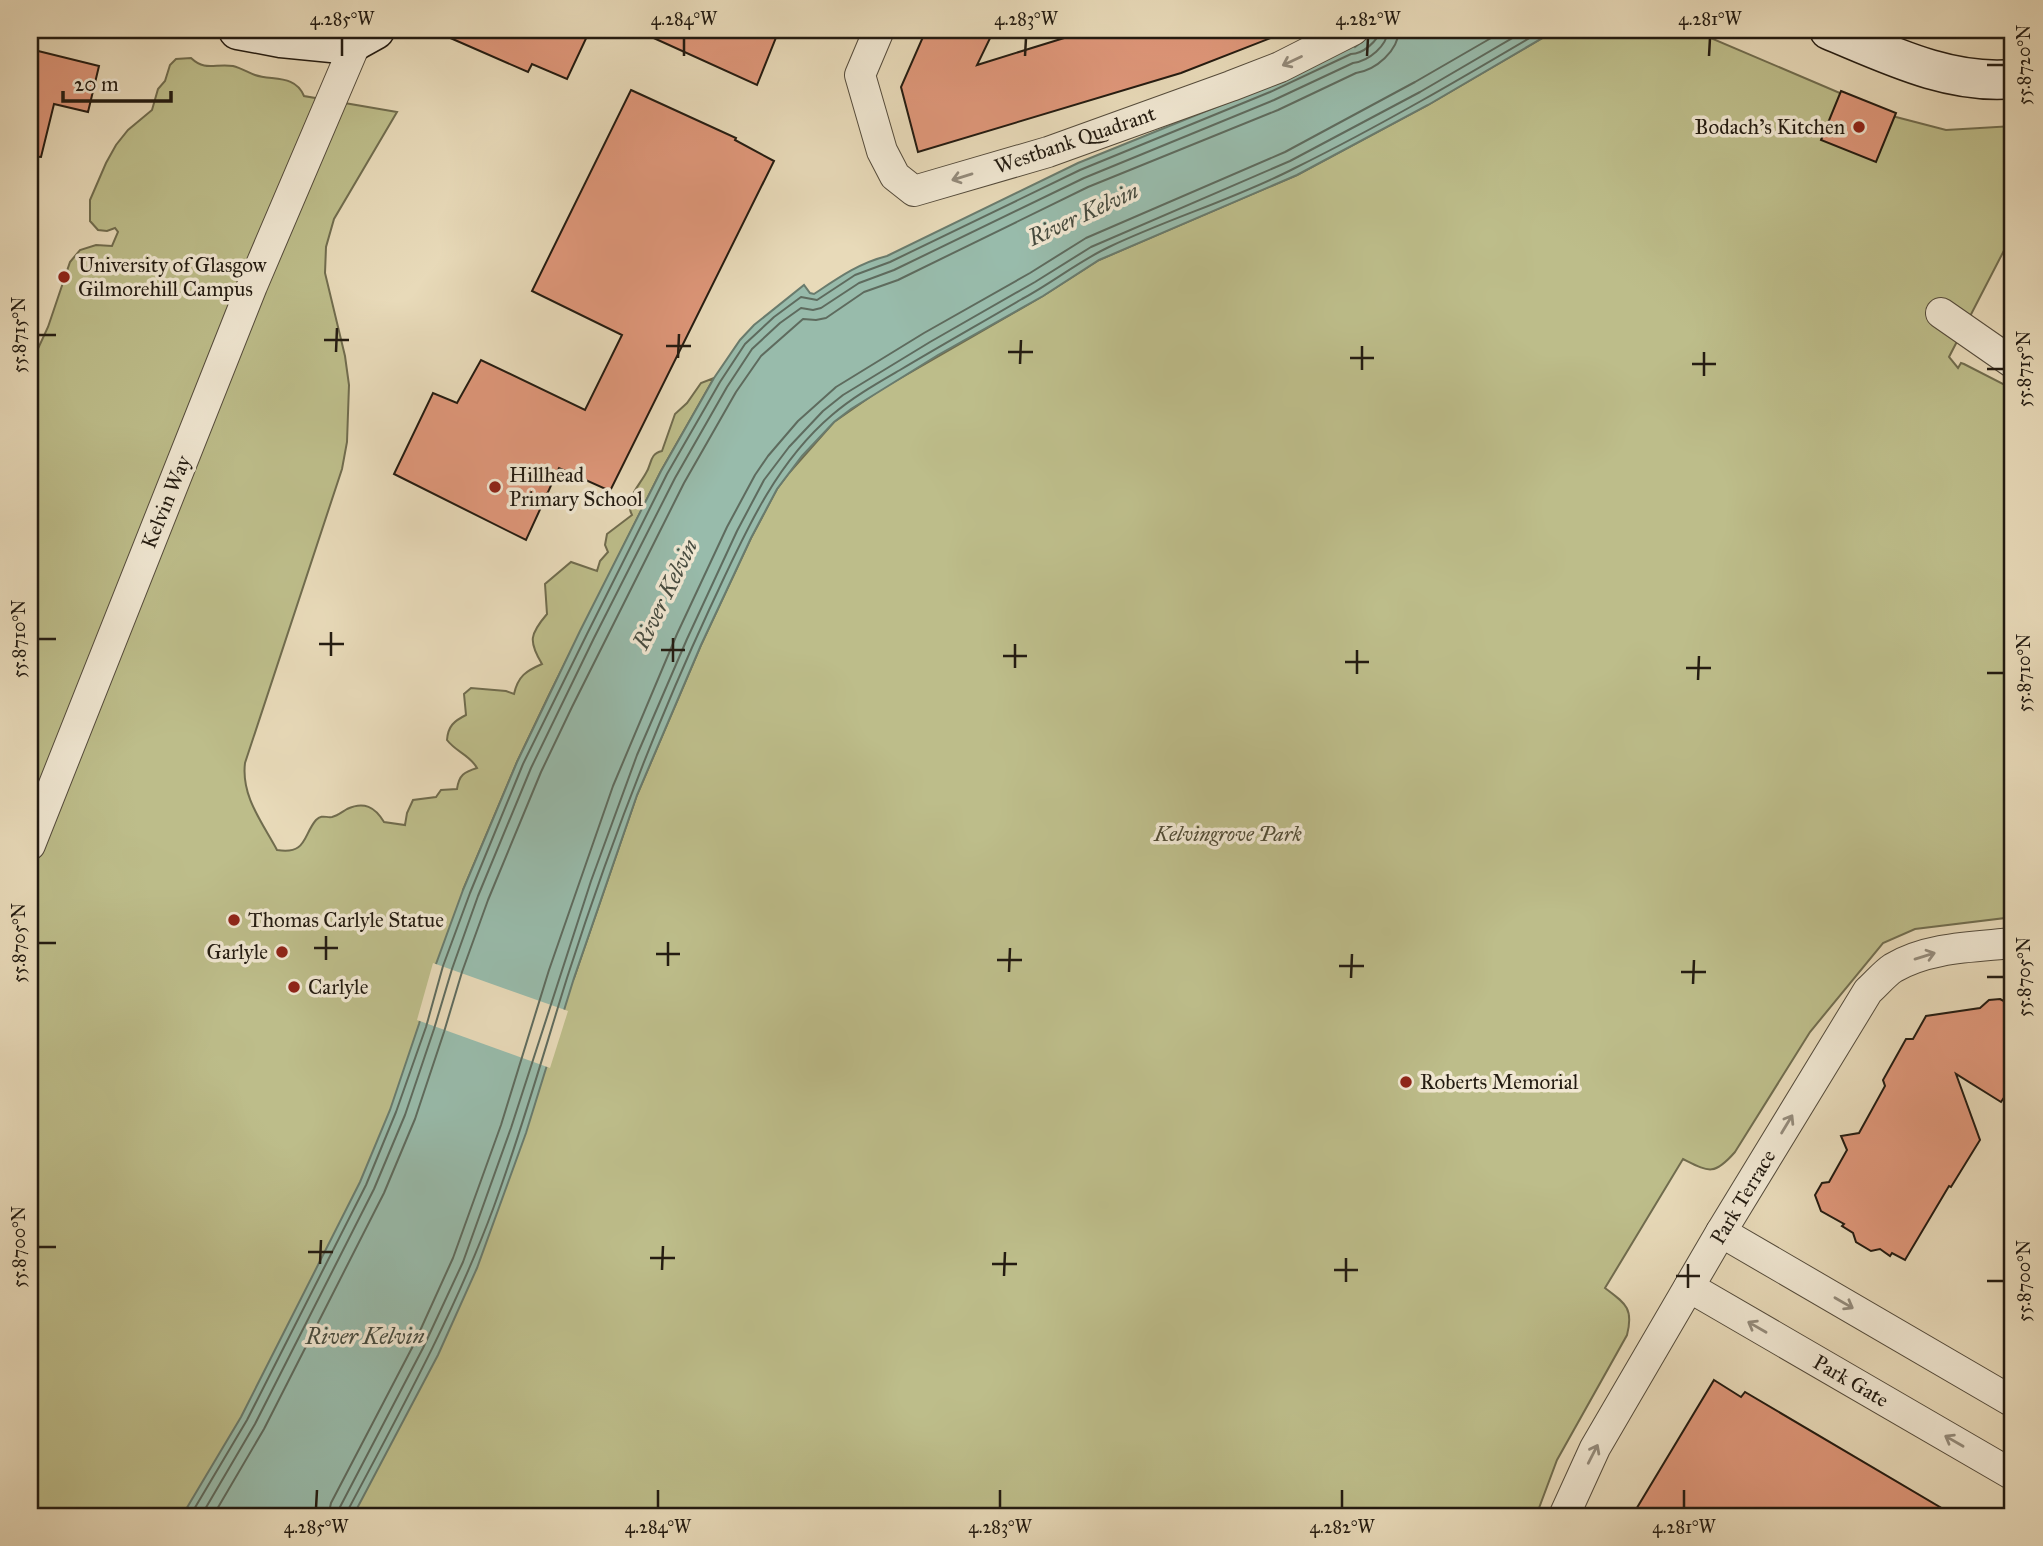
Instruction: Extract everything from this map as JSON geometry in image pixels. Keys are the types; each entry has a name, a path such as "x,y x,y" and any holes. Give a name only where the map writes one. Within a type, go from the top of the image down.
{"street":[{"path":"238,30 281,38 345,36"},
{"name":"Westbank Quadrant","path":"879,30 860,75 882,151 895,176 914,191 1048,152 1231,86 1280,67 1353,30"},
{"path":"1829,30 1937,71 1976,79 2013,79"},
{"name":"Kelvin Way","path":"30,845 304,159 345,36"},
{"path":"1941,313 2013,363"},
{"name":"Park Terrace","path":"1564,1516 1595,1448 1721,1232 1868,991 1893,969 1918,958 1957,948 2013,943"},
{"path":"1721,1232 2013,1402"},
{"name":"Park Gate","path":"1689,1287 2013,1475"}],"green space":[{"name":"Kelvingrove Park","path":"1556,30 1692,30 1896,117 1946,130 2013,126 2013,233 1949,357 1958,368 1961,363 1964,364 2013,389 2013,917 1915,929 1883,943 1810,1032 1735,1152 1722,1165 1711,1169 1699,1167 1683,1159 1605,1288 1626,1307 1629,1318 1627,1335 1557,1460 1536,1516 30,1516 30,366 48,327 70,262 80,250 96,245 112,246 118,232 115,228 98,230 90,221 90,200 116,145 128,130 152,110 158,89 176,59 191,58 206,66 233,66 262,77 289,81 300,89 304,96 397,112 334,219 326,247 325,273 345,356 349,385 347,442 342,469 245,763 249,798 277,850 294,850 303,842 318,818 334,816 353,807 368,807 384,822 405,825 413,800 436,797 441,790 457,789 463,775 477,768 447,740 452,724 466,715 464,694 471,688 514,694 524,675 542,664 534,649 533,638 547,614 545,584 571,562 597,571 600,561 608,552 605,545 607,534 632,515 631,499 653,457 662,451 675,414 687,403 701,383 714,378 661,471 549,695 517,762 463,890 574,978 637,795 701,645 751,538 777,489 834,422 880,390 1043,296 1099,260 1297,175 1428,105"}],"water":[{"name":"River Kelvin","path":"1377,30 1556,30 1428,105 1297,175 1099,260 851,409 834,422 802,456 777,489 751,538 701,645 637,795 574,978 526,1133 477,1268 438,1355 353,1516 182,1516 241,1417 360,1182 390,1110 436,964 463,890 517,762 661,471 714,378 740,340 754,325 804,285 814,294 858,267 887,256 1078,163 1268,86 1353,44 1355,47"}],"pier":[{"path":"433,963 568,1011 550,1068 417,1020"}],"building":[{"path":"432,30 590,30 567,79 532,64 528,72"},
{"path":"636,30 779,30 757,85"},
{"path":"926,30 994,30 977,65 1090,30 1286,32 1181,73 918,152 901,87"},
{"path":"30,49 99,66 88,112 54,104 41,157 30,156"},
{"name":"Hillhead Primary School","path":"631,90 736,138 735,140 774,161 610,491 559,468 526,540 394,474 433,393 457,403 481,360 585,410 622,335 532,291"},
{"name":"Bodach's Kitchen","path":"1841,91 1896,113 1876,162 1821,140"},
{"path":"2000,999 2013,1006 2013,1084 2001,1102 1956,1074 1980,1140 1905,1260 1892,1253 1890,1256 1880,1249 1871,1251 1856,1242 1853,1233 1842,1226 1844,1224 1821,1211 1815,1195 1822,1183 1829,1182 1847,1150 1841,1136 1859,1133 1885,1086 1883,1080 1906,1039 1913,1039 1926,1016 1980,1008 1989,1000"},
{"path":"1714,1380 1741,1397 1745,1392 1955,1516 1632,1516"}],"place":[{"name":"Bodach's Kitchen","path":"1859,127"},
{"name":"University of Glasgow Gilmorehill Campus","path":"64,277"},
{"name":"Hillhead Primary School","path":"495,487"},
{"name":"Thomas Carlyle Statue","path":"234,920"},
{"name":"Garlyle","path":"282,952"},
{"name":"Carlyle","path":"294,987"},
{"name":"Roberts Memorial","path":"1406,1082"}]}
